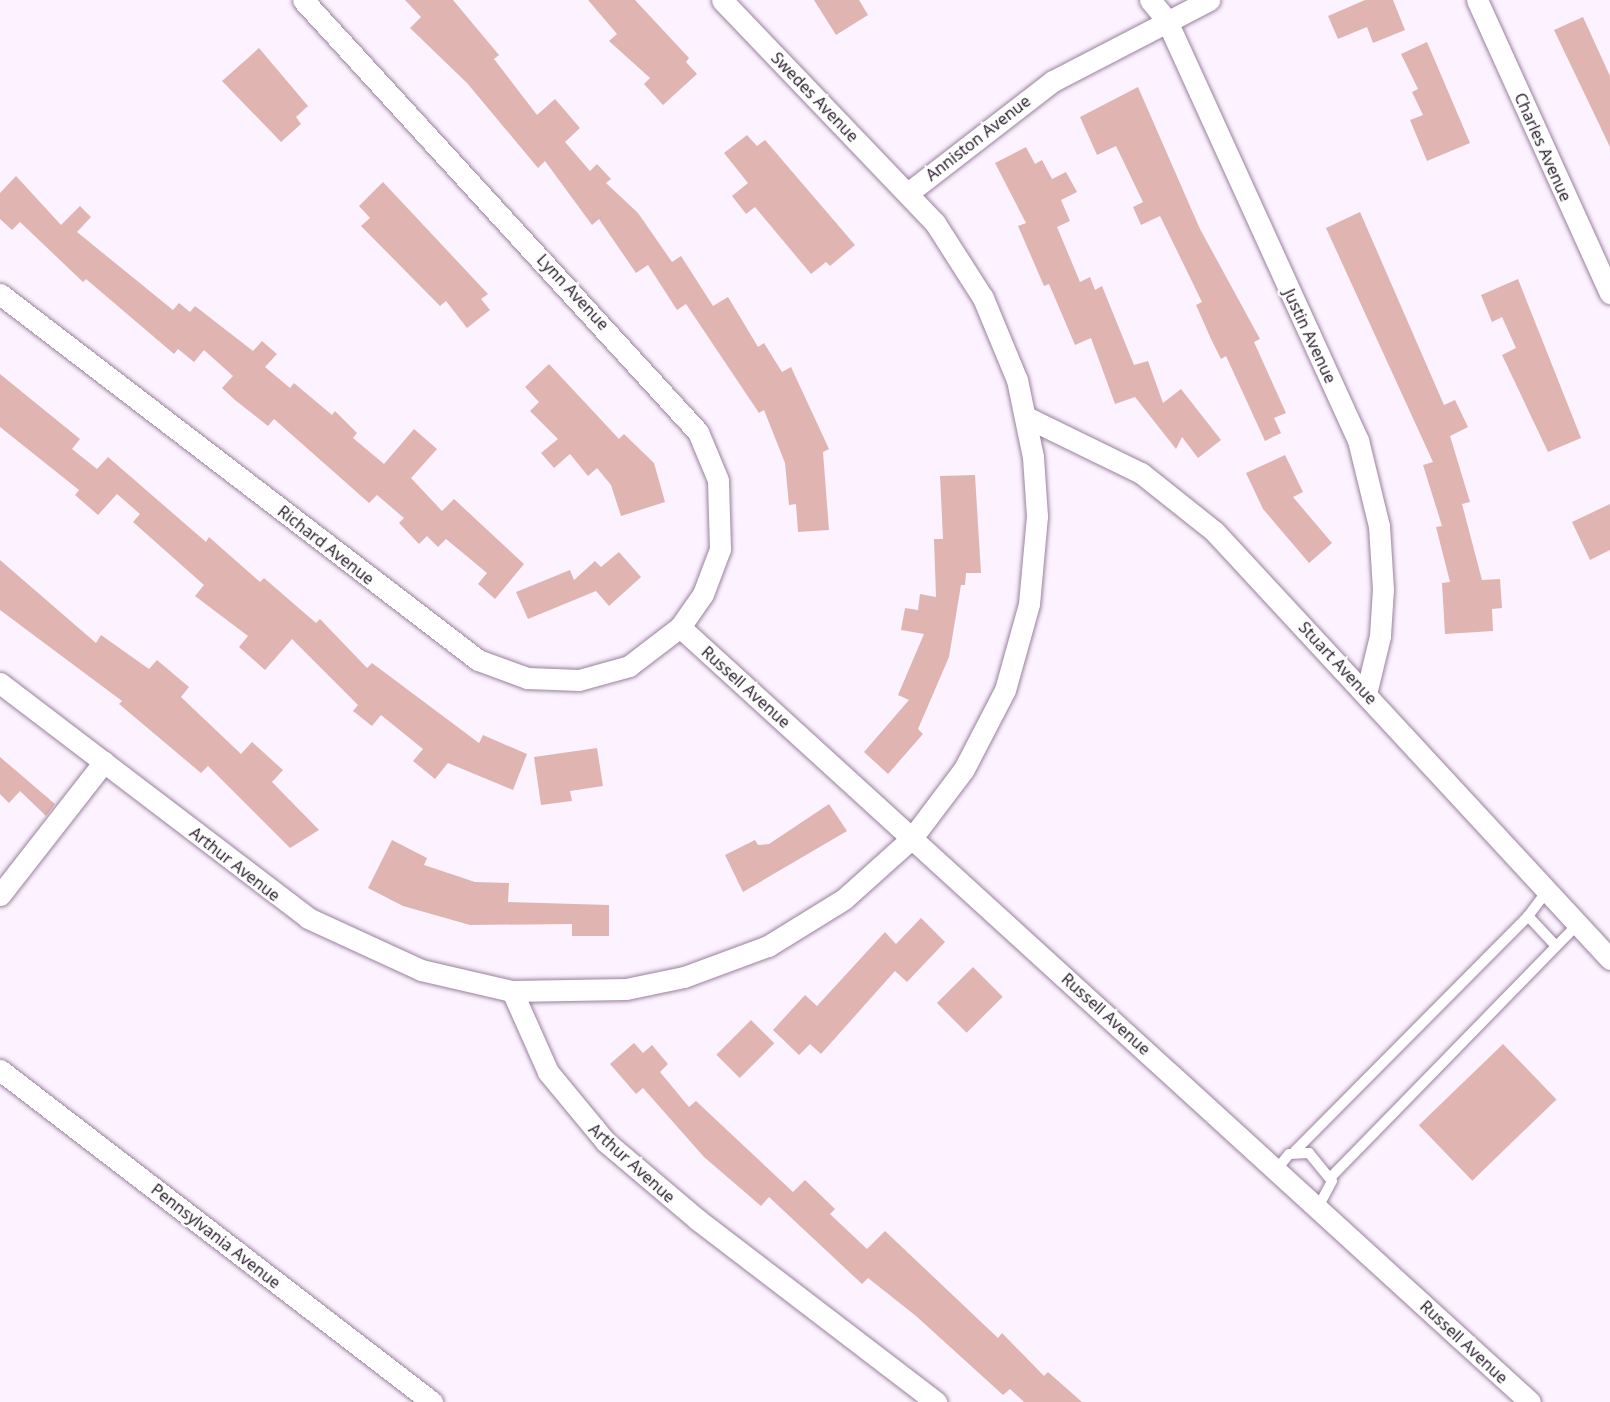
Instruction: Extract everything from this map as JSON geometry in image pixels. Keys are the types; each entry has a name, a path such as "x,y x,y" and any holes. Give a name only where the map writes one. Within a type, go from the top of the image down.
{"street":[{"name":"Lynn Avenue","path":"303,0 698,432 718,480 720,549 704,594 680,627"},
{"name":"Swedes Avenue","path":"722,0 908,193"},
{"name":"Justin Avenue","path":"1150,0 1166,19 1358,440 1379,526 1383,589 1380,636 1366,694"},
{"name":"Anniston Avenue","path":"908,193 1053,81 1166,19 1209,0"},
{"name":"Charles Avenue","path":"1477,0 1610,293"},
{"path":"512,991 626,989 713,968 820,916 912,838 980,744 1023,633 1034,575 1037,516 1026,417 1007,352 983,298 953,247 908,193"},
{"name":"Richard Avenue","path":"0,294 478,660 527,678 579,680 629,666 680,627"},
{"name":"Stuart Avenue","path":"1026,417 1108,453 1167,491 1236,553 1610,959"},
{"name":"Russell Avenue","path":"680,627 1530,1402"},
{"name":"Arthur Avenue","path":"0,683 308,918 421,970 512,991 548,1071 606,1142 936,1402"},
{"path":"0,896 104,762"},
{"name":"Pennsylvania Avenue","path":"0,1070 432,1402"}],"lane":[{"path":"1277,1169 1528,916 1547,891"},
{"path":"1528,916 1556,946"},
{"path":"1331,1177 1578,924"},
{"path":"1295,1151 1309,1153 1331,1177 1332,1185 1318,1207"}],"building":[{"path":"405,0 453,0 499,55 494,59 537,115 555,99 580,128 565,142 590,171 597,164 611,179 606,183 638,213 672,262 681,256 713,306 728,297 758,347 764,343 782,372 791,367 829,449 823,452 829,530 798,532 796,504 789,505 785,463 764,410 759,413 686,304 677,310 648,265 636,273 599,219 592,225 545,161 538,168 467,83 410,28 421,17"},
{"path":"588,0 635,0 689,58 686,62 697,74 663,105 644,84 650,78 609,41 617,34"},
{"path":"814,0 859,0 868,15 836,35"},
{"path":"1365,0 1393,0 1405,30 1373,43 1367,27 1338,39 1328,16"},
{"path":"1583,17 1610,76 1610,147 1554,30"},
{"path":"1427,42 1470,143 1427,161 1410,120 1423,115 1412,92 1418,89 1401,54"},
{"path":"259,48 308,106 296,117 301,124 281,142 222,81"},
{"path":"1138,87 1200,229 1260,339 1254,342 1286,413 1274,418 1281,433 1265,441 1226,356 1221,359 1211,339 1196,305 1202,302 1160,216 1141,225 1133,207 1143,202 1116,146 1097,155 1080,117"},
{"path":"747,135 757,146 765,140 855,245 830,266 826,262 811,274 755,207 746,214 732,196 748,183 724,153"},
{"path":"1026,147 1035,164 1042,160 1052,179 1066,172 1077,192 1061,200 1070,221 1057,227 1080,282 1090,277 1095,290 1102,286 1134,365 1148,361 1163,403 1181,389 1221,440 1198,458 1182,437 1176,449 1135,397 1115,404 1091,338 1075,345 1049,284 1044,286 1018,226 1026,223 995,163"},
{"path":"16,176 61,225 80,206 91,217 77,232 173,310 179,303 190,312 195,306 253,351 262,341 277,354 265,367 290,388 294,383 332,415 335,411 357,433 353,438 384,464 414,429 437,449 411,478 442,511 454,499 524,564 495,599 478,584 487,573 446,539 438,547 427,536 419,544 399,523 404,518 377,495 369,503 274,419 268,426 235,400 222,388 233,376 204,350 194,362 178,349 174,354 86,279 83,282 20,222 12,230 0,219 0,193"},
{"path":"383,182 488,294 481,299 490,310 467,328 446,301 440,306 361,226 370,218 359,206"},
{"path":"1360,212 1444,405 1455,400 1468,427 1450,436 1470,502 1462,504 1482,580 1500,579 1502,608 1492,609 1493,631 1445,634 1442,583 1450,582 1436,527 1442,526 1423,465 1433,462 1326,228"},
{"path":"1518,279 1581,438 1548,452 1502,355 1516,348 1502,317 1492,322 1481,295"},
{"path":"549,364 619,439 624,434 654,463 665,502 621,516 611,485 597,468 588,476 570,454 554,468 541,453 558,439 530,411 539,402 525,387"},
{"path":"0,374 80,439 72,449 97,469 108,457 206,542 209,537 260,582 264,578 316,623 320,619 367,668 372,663 479,743 483,735 527,754 513,790 448,763 435,779 413,761 423,749 381,715 372,726 353,711 358,705 292,639 265,670 239,647 248,636 195,596 204,585 133,522 140,514 117,494 98,515 75,495 79,490 0,427"},
{"path":"1285,455 1303,492 1293,497 1332,543 1309,563 1263,509 1246,473"},
{"path":"975,475 981,573 966,573 965,585 961,585 949,657 918,729 923,734 888,774 864,752 909,700 898,695 924,634 901,630 905,608 918,610 920,594 936,597 934,539 943,539 940,476"},
{"path":"1610,504 1610,550 1590,560 1572,522"},
{"path":"619,552 641,577 609,606 596,591 528,619 516,592 570,570 574,580 595,561 601,567"},
{"path":"0,560 96,643 101,635 149,669 157,660 189,687 181,697 241,754 252,742 283,770 272,782 319,830 290,848 208,766 201,773 119,704 122,701 0,610"},
{"path":"597,748 603,786 570,791 572,801 541,805 534,757"},
{"path":"0,757 55,804 46,816 20,791 9,803 0,794"},
{"path":"829,804 847,831 743,892 725,855 755,840 758,845 769,844"},
{"path":"392,840 427,858 424,865 475,882 509,883 508,902 609,905 609,936 572,936 572,924 470,925 403,906 368,888"},
{"path":"921,918 945,942 907,982 895,971 821,1054 810,1044 799,1055 773,1030 805,995 817,1006 885,932 896,944"},
{"path":"973,967 1003,997 967,1033 937,1003"},
{"path":"751,1020 774,1043 740,1078 716,1055"},
{"path":"634,1043 643,1053 652,1045 668,1064 660,1072 689,1107 696,1101 793,1192 805,1180 835,1209 830,1214 867,1249 885,1231 998,1338 1002,1333 1044,1376 1048,1372 1082,1402 1024,1402 1010,1389 1003,1395 916,1316 868,1278 862,1284 769,1197 761,1206 704,1157 643,1088 636,1094 610,1064"},
{"path":"1503,1044 1556,1099 1472,1181 1419,1125"}]}
